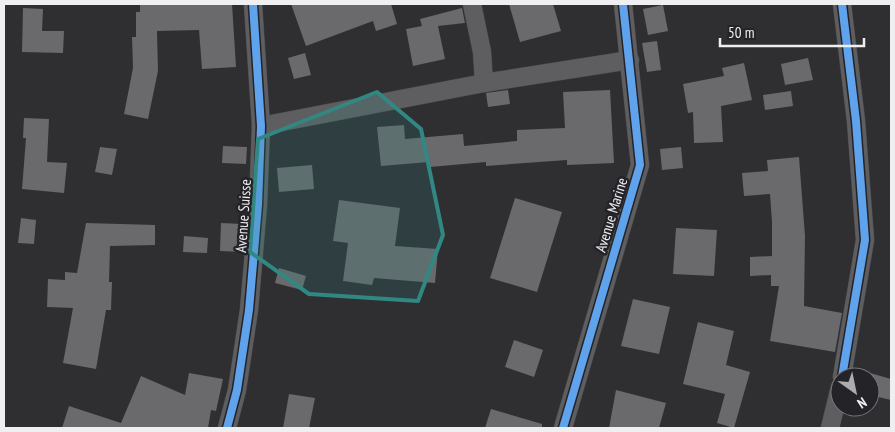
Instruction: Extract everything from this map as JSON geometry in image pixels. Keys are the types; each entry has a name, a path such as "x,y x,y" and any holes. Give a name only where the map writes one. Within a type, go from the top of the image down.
{"street":[{"name":"Avenue Suisse","path":"227,428 237,390 249,310 258,205 262,126 253,4"},
{"path":"472,4 482,52 484,83"},
{"name":"Avenue Marine","path":"563,428 640,164 623,4"},
{"path":"842,4 856,121 865,240 844,367"},
{"path":"262,126 484,83 630,60"}],"highlighted area":[{"path":"377,92 421,129 443,235 418,301 309,294 250,252 258,139"}],"building":[{"path":"140,4 232,4 236,67 202,69 199,30 157,31 158,71 148,119 124,114 133,68 132,37 136,37 136,12 140,12"},
{"path":"291,4 391,4 397,24 376,31 373,21 306,46"},
{"path":"509,4 553,4 561,31 520,42"},
{"path":"663,5 668,31 648,35 643,9"},
{"path":"23,8 43,9 42,31 64,31 63,53 22,52"},
{"path":"462,8 465,23 438,26 445,59 413,66 406,29 422,26 420,19"},
{"path":"657,41 661,70 647,72 642,43"},
{"path":"305,53 311,75 294,79 288,58"},
{"path":"808,58 813,80 785,85 781,64"},
{"path":"744,63 752,100 721,106 723,142 694,143 693,112 688,113 683,84 724,76 722,68"},
{"path":"508,90 510,104 488,107 486,93"},
{"path":"610,90 614,163 567,165 567,160 486,166 486,162 430,167 429,162 381,166 377,127 404,125 405,139 463,134 464,146 517,141 517,130 565,128 563,92"},
{"path":"791,91 793,106 765,110 763,95"},
{"path":"24,118 49,119 47,162 67,163 64,193 22,189 26,138 23,138"},
{"path":"223,146 247,147 246,164 222,163"},
{"path":"100,147 117,149 112,175 95,172"},
{"path":"681,147 683,168 662,170 660,149"},
{"path":"799,157 805,236 804,306 842,313 835,352 770,341 779,286 771,286 771,275 750,276 750,257 772,256 770,194 744,196 742,173 768,171 767,160"},
{"path":"312,165 314,189 279,192 277,168"},
{"path":"515,198 562,212 537,292 490,278"},
{"path":"339,200 400,208 395,246 438,249 435,283 374,278 372,285 343,281 348,243 333,241"},
{"path":"21,218 36,220 34,244 18,243"},
{"path":"86,223 155,225 155,245 110,246 109,282 112,282 111,310 106,310 96,369 63,363 73,308 47,307 48,279 65,280 65,272 77,273"},
{"path":"221,223 243,224 242,252 220,251"},
{"path":"676,228 717,230 714,276 673,274"},
{"path":"184,236 208,238 207,253 183,252"},
{"path":"279,268 306,276 302,290 275,283"},
{"path":"633,299 670,307 659,354 621,346"},
{"path":"698,322 734,331 726,365 750,372 734,428 717,423 725,394 683,384"},
{"path":"514,340 543,350 534,377 505,367"},
{"path":"189,373 223,379 216,411 211,410 208,428 62,428 69,406 121,423 141,376 185,395"},
{"path":"880,376 891,379 891,400 880,397"},
{"path":"616,390 666,403 659,428 609,428"},
{"path":"289,394 315,398 309,428 283,428"},
{"path":"491,409 542,424 542,428 485,428"}],"cycle path":[{"path":"227,428 237,390 249,310 258,205 261,126 253,4"},
{"path":"563,428 640,165 623,4"},
{"path":"842,4 856,121 865,240 844,367"}]}
